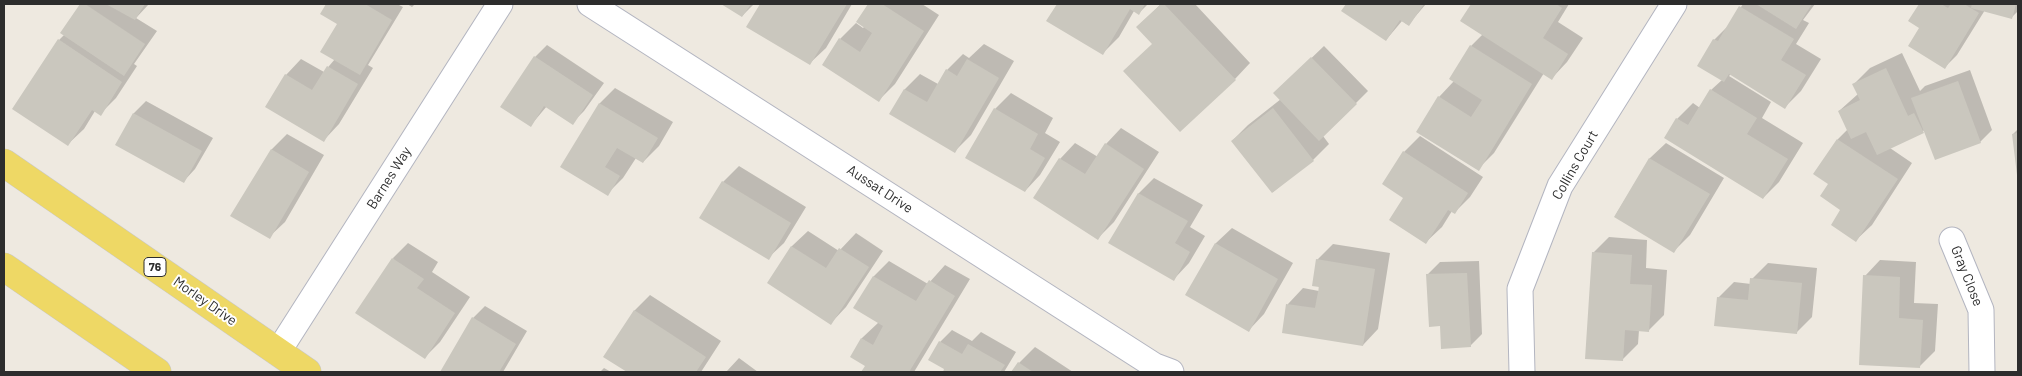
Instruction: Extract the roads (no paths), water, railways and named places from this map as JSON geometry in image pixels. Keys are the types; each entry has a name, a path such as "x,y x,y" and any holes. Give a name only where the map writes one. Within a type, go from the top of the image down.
{"main road":[{"name":"Morley Drive","path":"4,163 307,372"},
{"path":"4,267 157,372"}],"street":[{"name":"Barnes Way","path":"278,352 500,4"},
{"name":"Aussat Drive","path":"590,4 1147,360 1171,372"},
{"name":"Collins Court","path":"1522,372 1520,289 1560,186 1674,4"},
{"name":"Gray Close","path":"1952,240 1981,310 1982,372"}]}
